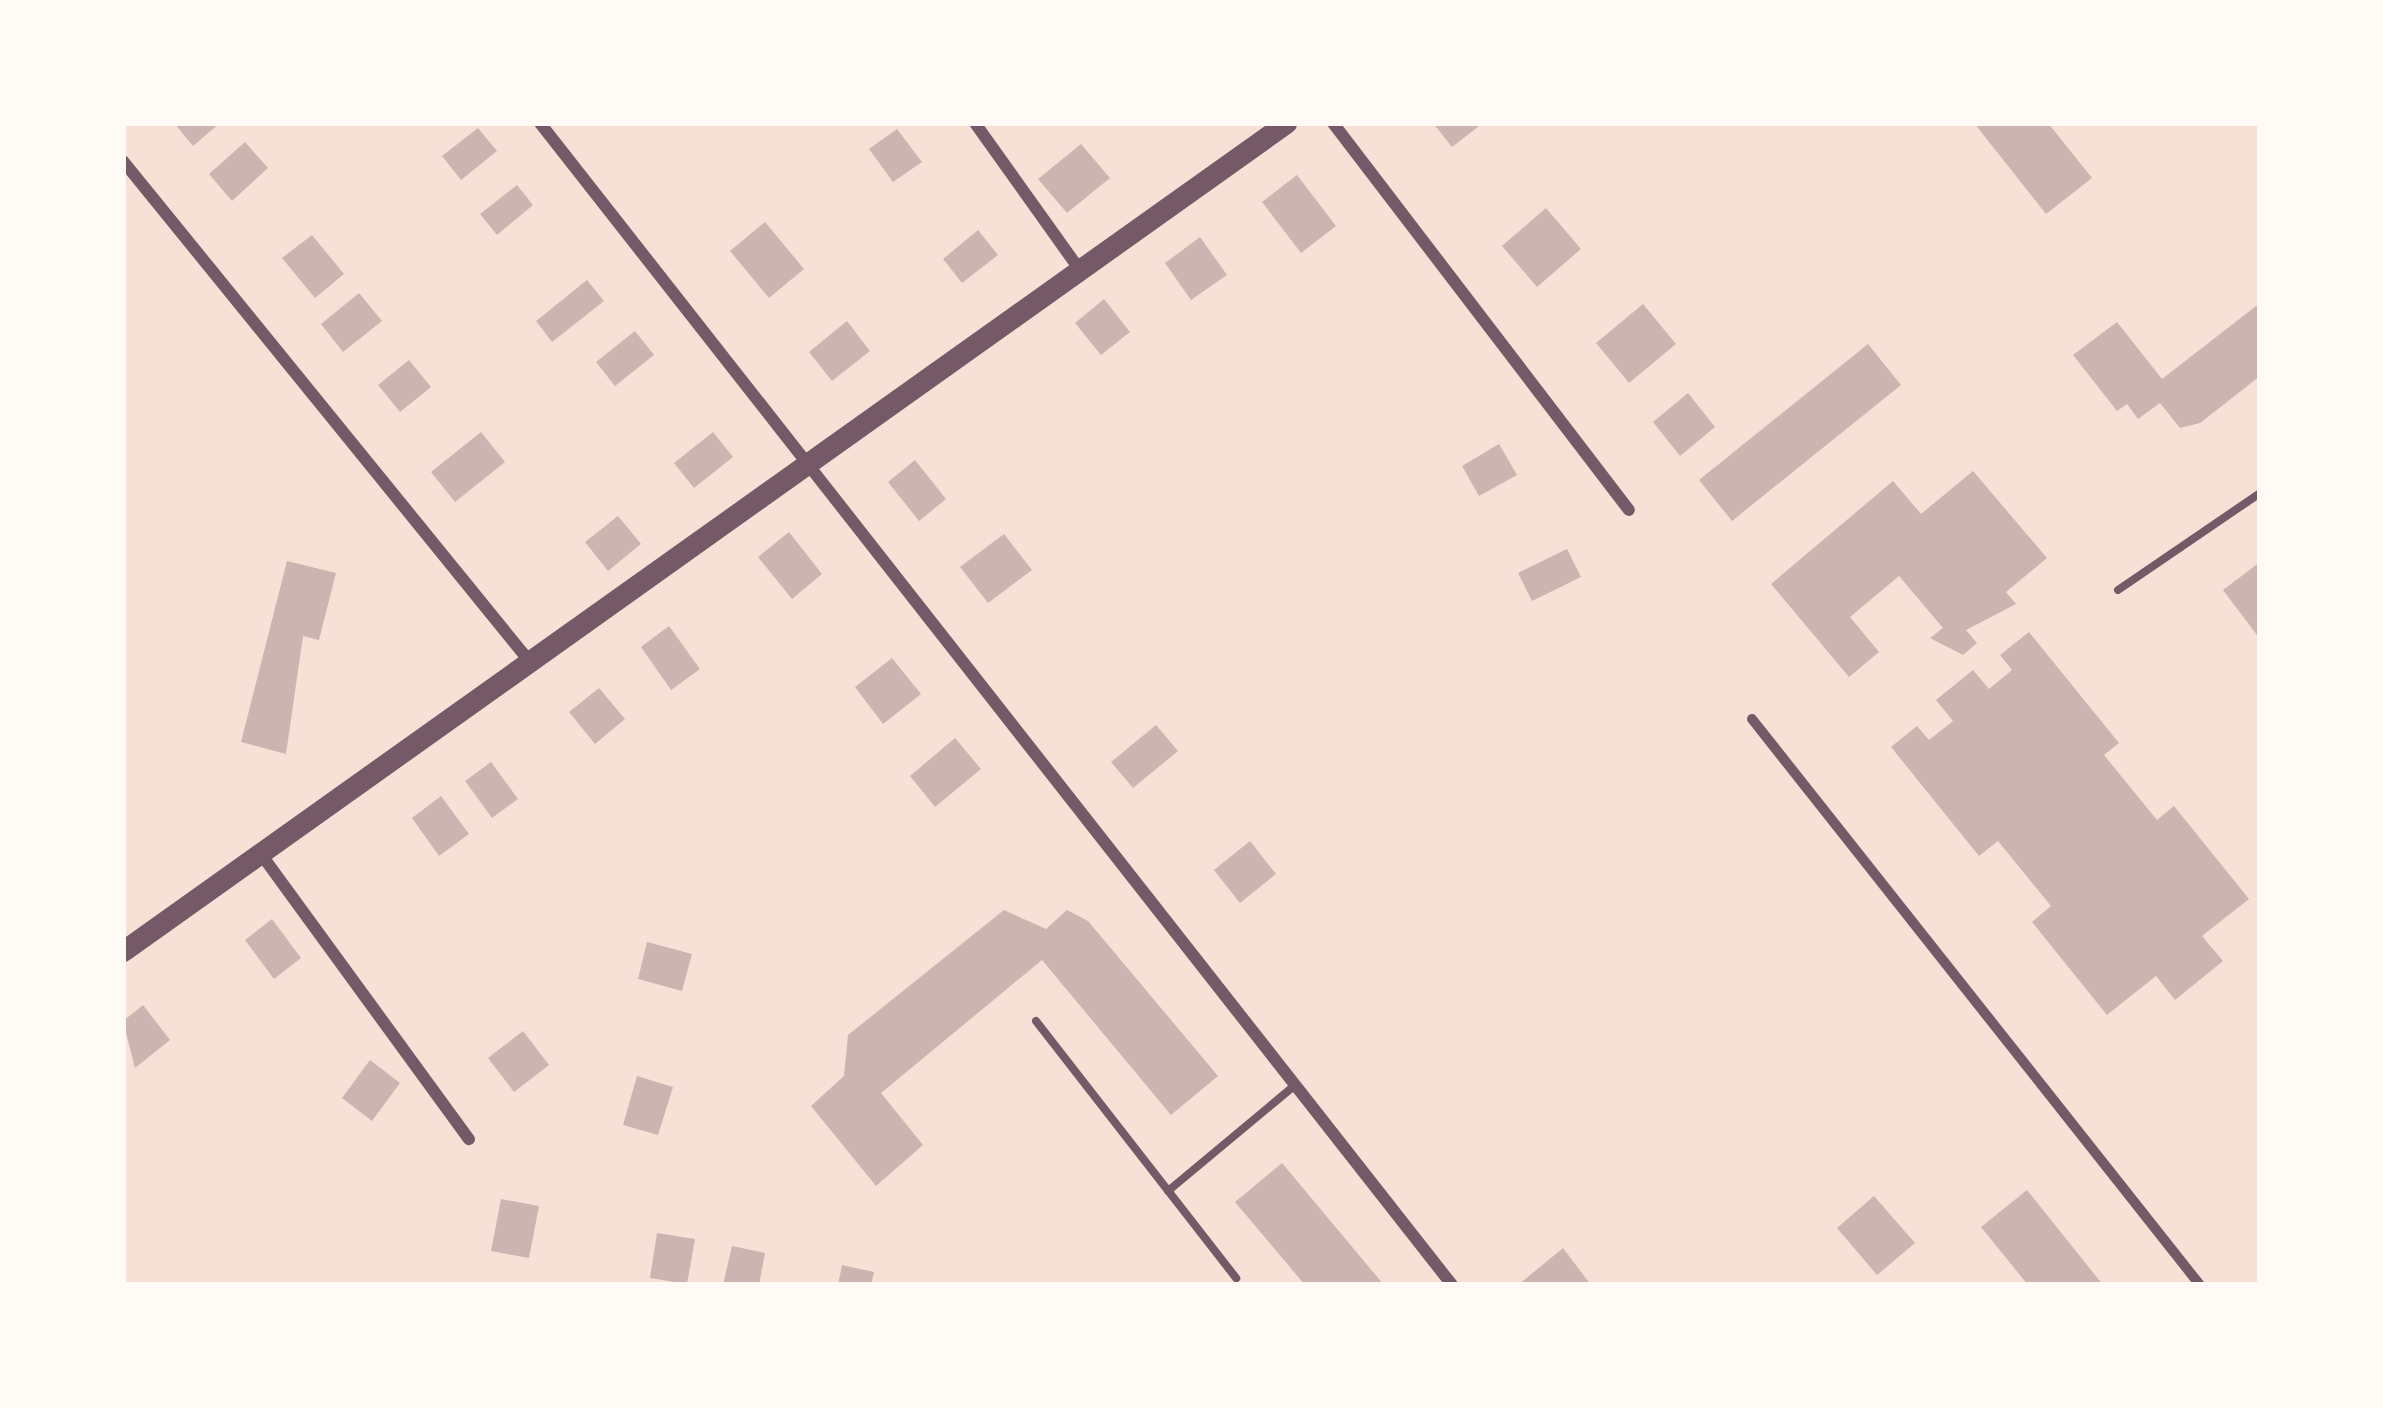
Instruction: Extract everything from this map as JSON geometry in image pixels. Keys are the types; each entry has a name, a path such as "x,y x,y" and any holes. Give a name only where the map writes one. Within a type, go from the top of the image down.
{"street":[{"path":"540,123 1452,1285"},
{"path":"975,123 1079,269"},
{"path":"123,950 1286,123"},
{"path":"1333,123 1629,510"},
{"path":"123,161 530,662"},
{"path":"1752,719 2200,1285"},
{"path":"261,854 470,1139"}],"lane":[{"path":"2118,590 2260,493"},
{"path":"1036,1021 1236,1277"},
{"path":"1168,1191 1296,1084"}],"building":[{"path":"174,123 220,123 193,146"},
{"path":"1433,123 1483,123 1452,147"},
{"path":"1974,123 2048,123 2092,178 2046,214"},
{"path":"478,128 497,151 461,180 442,156"},
{"path":"897,129 922,162 893,182 869,149"},
{"path":"245,142 268,168 232,201 209,174"},
{"path":"1081,144 1110,178 1067,213 1038,179"},
{"path":"1297,175 1336,226 1301,253 1262,202"},
{"path":"517,185 533,205 497,235 480,214"},
{"path":"1546,208 1581,249 1537,287 1502,246"},
{"path":"765,222 804,269 769,298 730,251"},
{"path":"978,230 998,255 962,283 943,259"},
{"path":"312,235 344,274 315,298 282,258"},
{"path":"1200,237 1227,275 1191,300 1165,263"},
{"path":"587,280 604,301 552,342 536,321"},
{"path":"359,293 382,321 343,352 321,324"},
{"path":"1104,299 1130,332 1101,355 1075,323"},
{"path":"2260,303 2260,376 2200,423 2180,428 2160,403 2138,419 2127,404 2117,411 2073,355 2117,322 2162,379"},
{"path":"1643,304 1676,344 1629,383 1596,343"},
{"path":"847,321 870,351 832,381 809,352"},
{"path":"635,331 654,355 615,386 596,362"},
{"path":"1868,344 1901,385 1732,521 1699,480"},
{"path":"409,360 431,387 400,412 378,385"},
{"path":"1688,393 1715,427 1680,456 1653,422"},
{"path":"481,432 505,462 455,502 431,472"},
{"path":"713,432 733,457 694,488 674,463"},
{"path":"1499,444 1517,475 1479,496 1462,466"},
{"path":"915,460 946,499 919,521 888,482"},
{"path":"1973,471 2047,558 2006,592 2016,604 1966,630 1977,643 1963,655 1930,638 1943,628 1899,576 1850,617 1879,652 1849,677 1771,584 1893,481 1921,514"},
{"path":"618,516 641,544 608,571 585,542"},
{"path":"789,532 822,574 792,599 758,557"},
{"path":"1004,534 1032,570 988,603 960,567"},
{"path":"1567,549 1581,577 1532,601 1518,573"},
{"path":"287,561 336,573 319,640 303,636 286,754 241,742"},
{"path":"2260,562 2260,639 2223,590"},
{"path":"669,626 700,669 671,690 641,647"},
{"path":"2029,632 2119,743 2104,755 2157,820 2174,806 2249,899 2202,936 2223,961 2175,1000 2156,976 2107,1015 2032,922 2051,906 1998,841 1979,856 1891,747 1917,726 1929,740 1953,721 1936,700 1973,670 1989,689 2012,670 2000,655"},
{"path":"892,658 921,694 883,724 855,687"},
{"path":"599,688 625,719 595,744 569,712"},
{"path":"1156,725 1178,751 1133,788 1111,762"},
{"path":"955,738 981,769 935,807 910,776"},
{"path":"491,762 518,799 492,818 465,781"},
{"path":"441,796 469,834 439,856 412,818"},
{"path":"1250,841 1276,874 1240,903 1214,870"},
{"path":"1004,910 1046,929 1067,910 1088,921 1218,1076 1171,1115 1042,960 881,1093 923,1145 876,1186 811,1106 844,1076 848,1035"},
{"path":"272,919 301,958 274,979 245,940"},
{"path":"647,942 692,954 682,991 638,979"},
{"path":"143,1005 170,1040 135,1068 123,1021"},
{"path":"523,1031 549,1065 514,1092 488,1058"},
{"path":"370,1060 400,1083 372,1121 342,1098"},
{"path":"637,1076 673,1087 658,1135 623,1125"},
{"path":"1282,1163 1384,1285 1305,1285 1235,1202"},
{"path":"2027,1190 2103,1285 2028,1285 1981,1227"},
{"path":"1874,1196 1915,1243 1877,1275 1837,1228"},
{"path":"501,1199 539,1206 529,1258 491,1251"},
{"path":"657,1233 695,1239 687,1284 650,1278"},
{"path":"732,1246 765,1253 759,1285 723,1285"},
{"path":"1563,1248 1591,1285 1518,1285"},
{"path":"842,1265 874,1272 871,1285 838,1285"}]}
